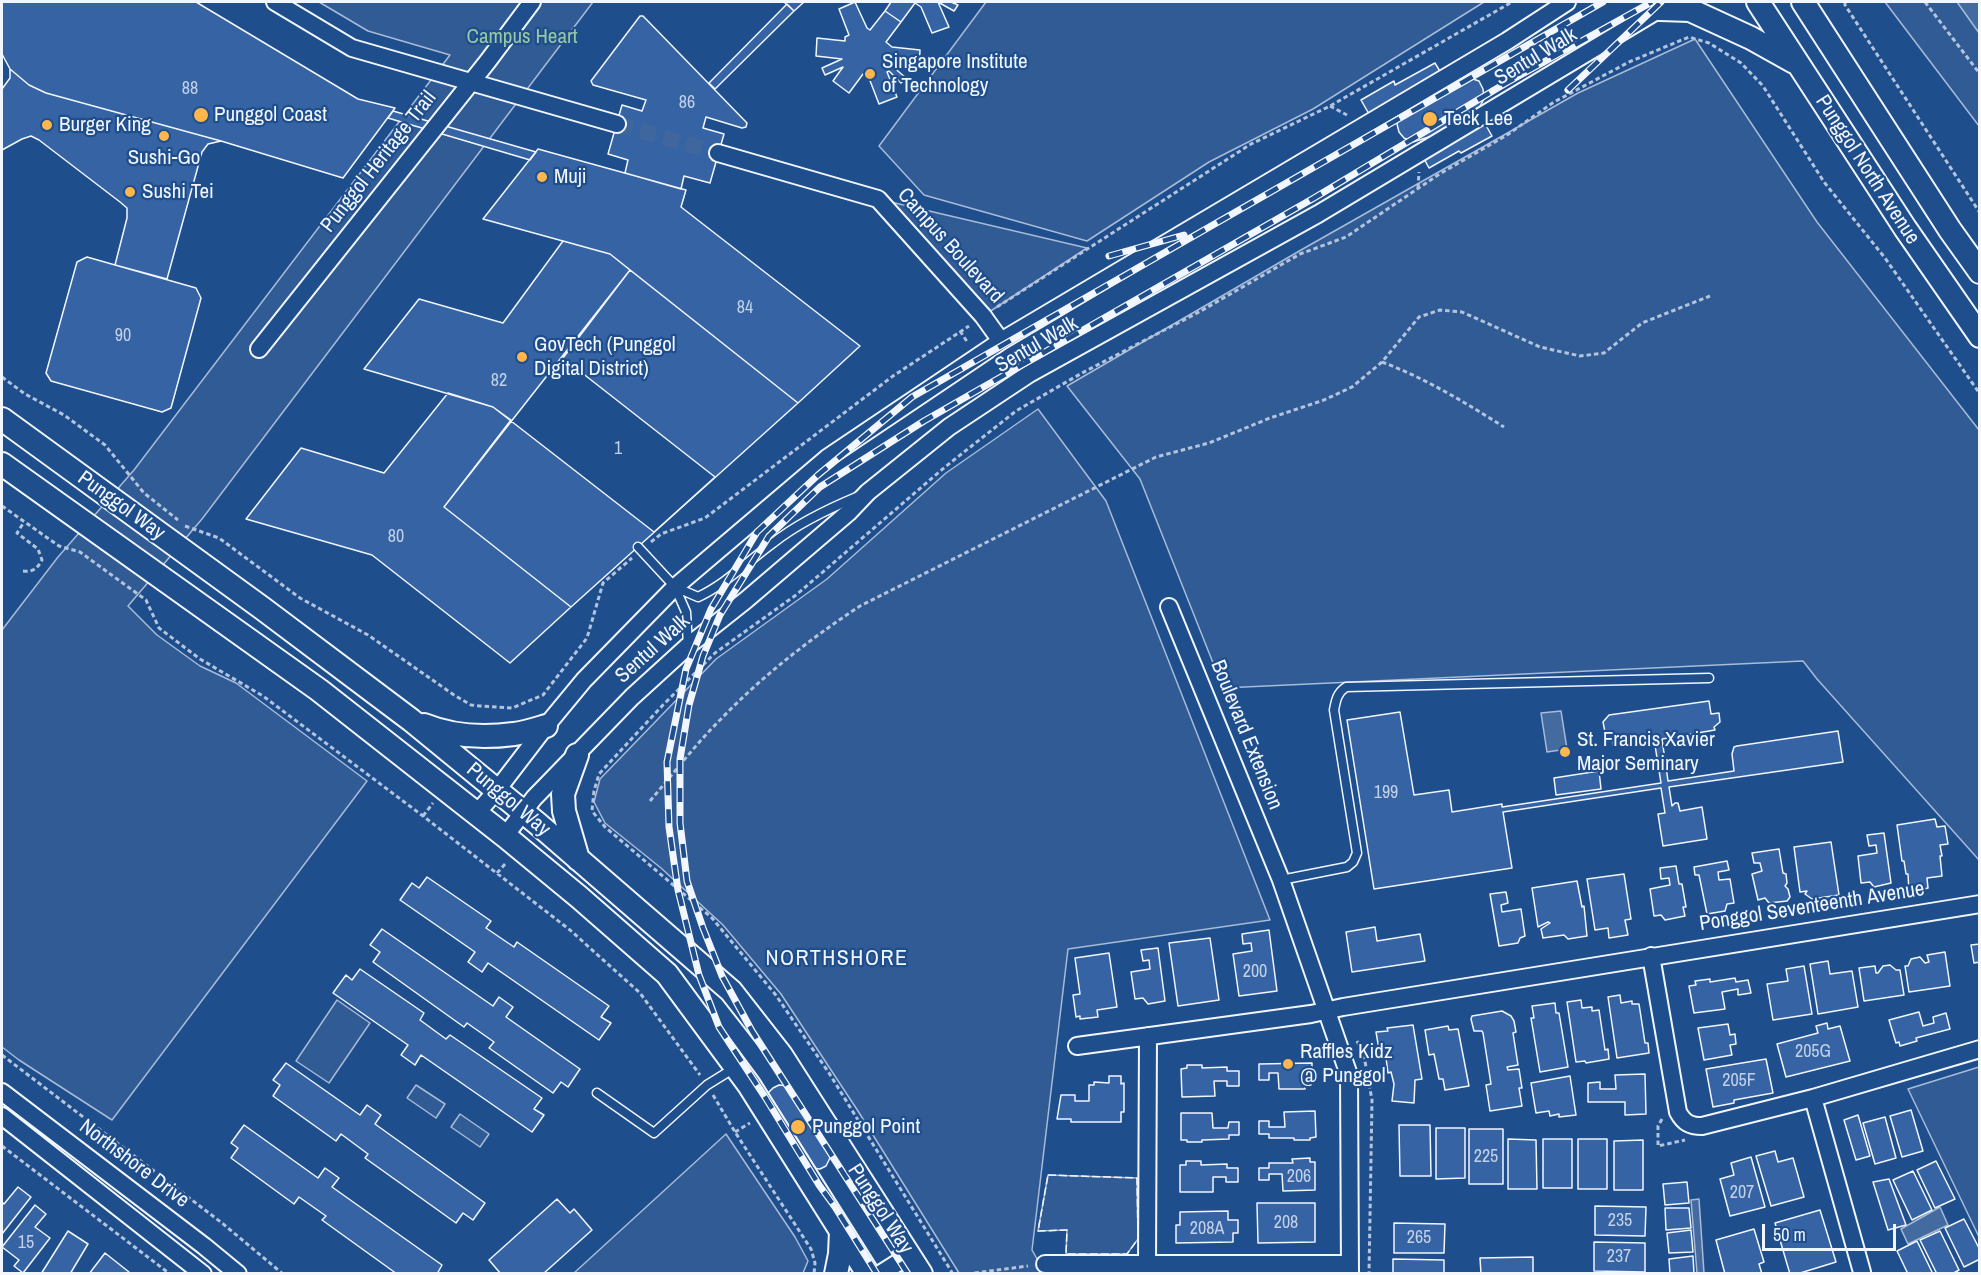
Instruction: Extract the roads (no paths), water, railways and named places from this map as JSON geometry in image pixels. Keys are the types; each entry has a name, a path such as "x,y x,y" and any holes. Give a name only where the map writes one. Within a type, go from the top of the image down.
{"main road":[{"name":"Punggol North Avenue","path":"1758,2 1905,228 1980,336"},
{"name":"Punggol North Avenue","path":"1803,2 1950,230 1980,272"},
{"path":"1818,2 1824,32"},
{"path":"1667,5 1690,10 1751,38 1798,64"},
{"name":"Punggol Way","path":"2,419 411,720 523,811 731,992 781,1055 918,1269"},
{"name":"Punggol Way","path":"2,464 319,690 505,836 667,974 736,1067 868,1274"},
{"path":"411,720 444,733 476,735 514,734 546,726"},
{"path":"577,755 563,794 564,812 578,859"},
{"path":"836,1274 841,1231"}],"street":[{"path":"275,2 352,48 617,124"},
{"name":"Punggol Heritage Trail","path":"260,349 532,2"},
{"name":"Sentul Walk","path":"476,814 498,790 584,680 675,587 827,458 1001,341 1507,41 1567,2"},
{"name":"Sentul Walk","path":"505,836 523,811 632,697 687,646 746,600 848,513 868,492 949,427 1029,374 1318,214 1667,5"},
{"name":"Campus Boulevard","path":"718,153 878,199 983,316 1001,341"},
{"name":"Boulevard Extension","path":"1169,607 1281,880"},
{"path":"1045,1264 1350,1269 1349,1075 1281,880"},
{"name":"Ponggol Seventeenth Avenue","path":"1077,1046 1328,1010 1980,904"},
{"path":"1651,956 1678,1112 1683,1121 1692,1126 1702,1126 1813,1098 1980,1049"},
{"path":"1147,1264 1148,1036"},
{"name":"Northshore Drive","path":"2,1092 238,1274"},
{"path":"1813,1098 1862,1272"},
{"name":"Northshore Drive","path":"2,1116 203,1274"},
{"path":"880,1274 918,1269"}],"lane":[{"path":"675,587 698,597 716,589 775,541 834,507 868,492"},
{"path":"640,549 675,587 686,612 687,646"},
{"path":"1281,880 1347,867 1353,862 1357,852 1334,711 1340,691 1347,687 1709,678"},
{"path":"597,1094 654,1133 707,1085 736,1067"}],"tunnel":[{"path":"617,124 718,153"}],"railway":[{"path":"877,1274 719,1027 699,975 678,890 669,827 667,762 686,669 711,609 757,532 818,475 912,397 1603,2"},
{"path":"908,1274 752,1031 722,976 687,881 680,823 680,759 689,705 703,656 720,615 769,536 820,487 924,421 1314,198 1506,83 1652,2"},
{"path":"1568,90 1661,2"},
{"path":"1109,256 1184,235"}],"place":[{"name":"Singapore Institute of Technology","path":"870,74"},
{"name":"Punggol Coast","path":"201,115"},
{"name":"Teck Lee","path":"1430,119"},
{"name":"Burger King","path":"47,125"},
{"name":"Sushi-Go","path":"164,136"},
{"name":"Muji","path":"542,177"},
{"name":"Sushi Tei","path":"130,192"},
{"name":"GovTech (Punggol Digital District)","path":"522,357"},
{"name":"St. Francis Xavier Major Seminary","path":"1565,752"},
{"name":"Raffles Kidz @ Punggol","path":"1288,1064"},
{"name":"Punggol Point","path":"798,1127"}],"district":[{"name":"NORTHSHORE","path":"837,959"}],"park label":[{"name":"Campus Heart","path":"522,37"}]}
